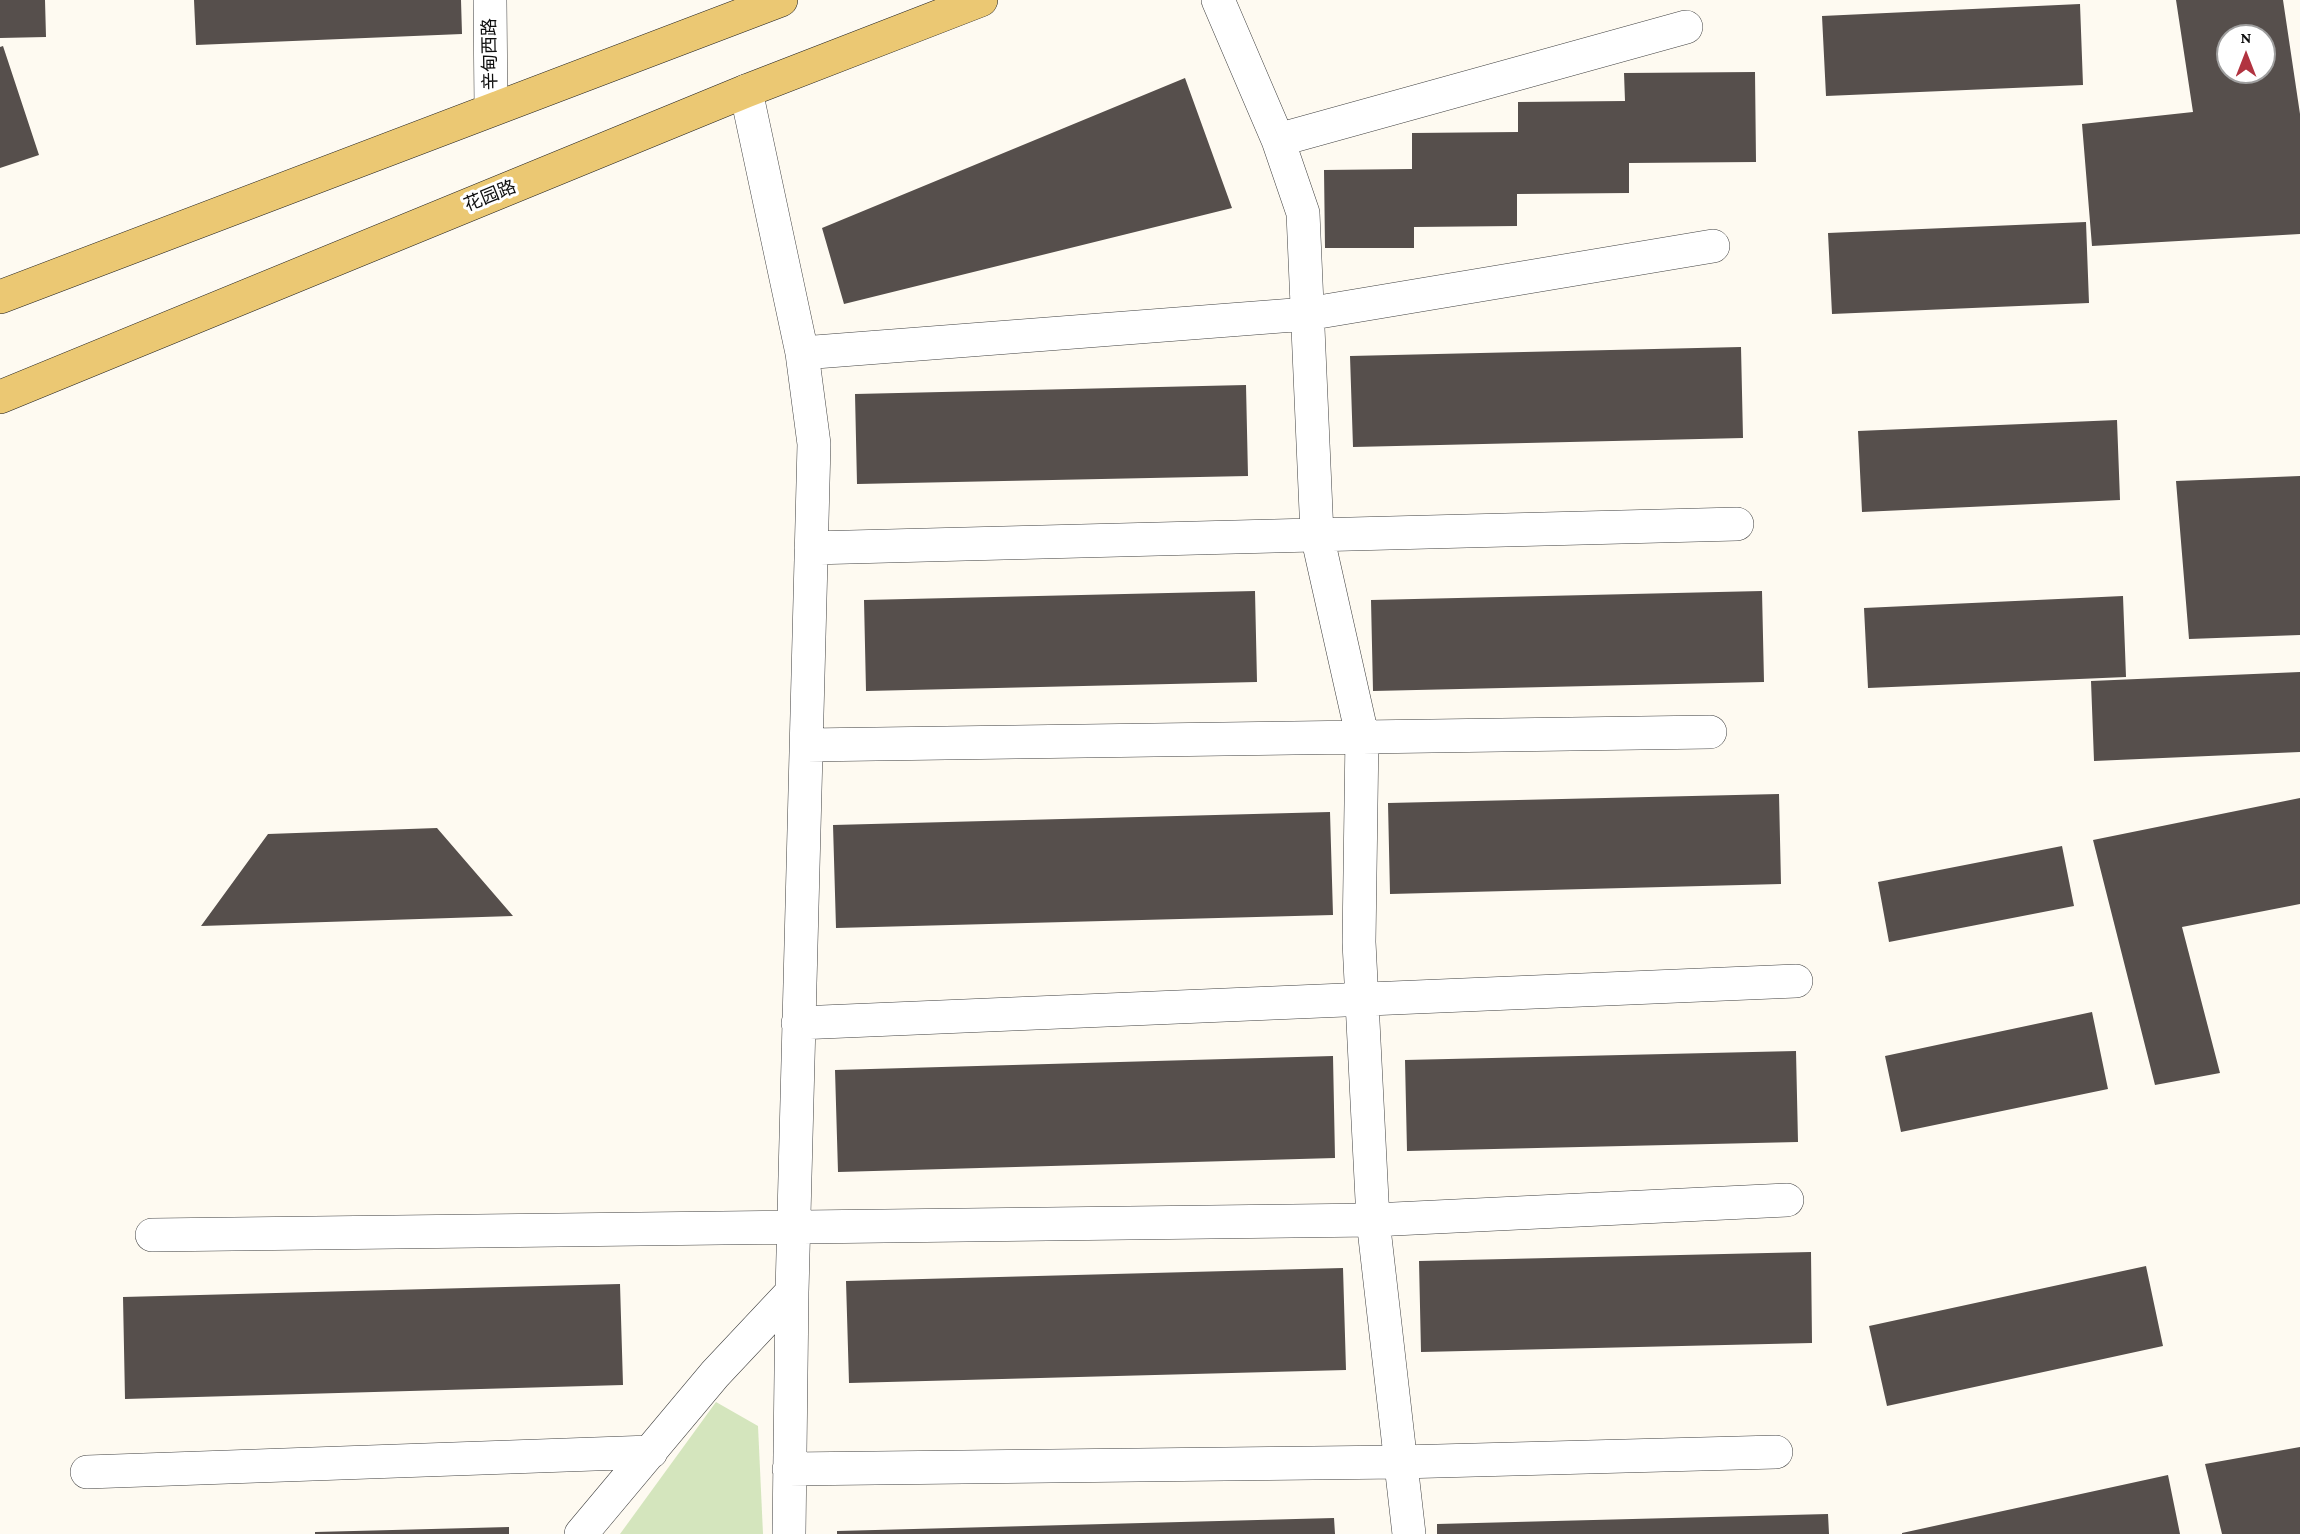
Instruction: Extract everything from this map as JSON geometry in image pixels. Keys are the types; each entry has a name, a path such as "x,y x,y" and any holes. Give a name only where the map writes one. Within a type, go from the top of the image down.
{"main road":[{"path":"0,297 781,0"},
{"name":"花园路","path":"0,397 746,92 981,0"}],"street":[{"name":"辛甸西路","path":"489,0 491,109"},
{"path":"1218,0 1278,140 1303,213 1317,535 1362,735 1359,942 1373,1220 1409,1534"},
{"path":"1278,140 1686,27"},
{"path":"746,92 802,353 814,444 798,1023 789,1534"},
{"path":"802,353 1307,314 1713,246"},
{"path":"811,549 1737,524"},
{"path":"807,745 1362,735 1710,732"},
{"path":"798,1023 1796,981"},
{"path":"152,1235 1373,1220 1787,1200"},
{"path":"581,1534 715,1374 792,1292"},
{"path":"87,1472 651,1452"},
{"path":"789,1469 1400,1462 1776,1452"}],"green space":[{"path":"716,1402 758,1426 763,1534 620,1534"}],"building":[{"path":"0,0 45,0 46,37 0,38"},
{"path":"194,0 461,0 462,34 196,45"},
{"path":"2176,0 2283,0 2300,114 2300,234 2092,246 2082,124 2193,112"},
{"path":"2080,4 2083,85 1826,96 1822,16"},
{"path":"3,46 39,155 0,168 0,47"},
{"path":"1755,72 1756,162 1629,163 1629,193 1517,194 1517,226 1414,227 1414,248 1325,248 1324,170 1412,169 1412,133 1518,132 1518,102 1625,101 1624,73"},
{"path":"1185,78 1232,208 844,304 822,228"},
{"path":"2086,222 2089,303 1832,314 1828,233"},
{"path":"1741,347 1743,438 1353,447 1350,356"},
{"path":"1246,385 1248,476 857,484 855,394"},
{"path":"2117,420 2120,500 1862,512 1858,431"},
{"path":"2300,476 2300,635 2189,639 2176,481"},
{"path":"1255,591 1257,682 866,691 864,600"},
{"path":"1762,591 1764,682 1373,691 1371,600"},
{"path":"2123,596 2126,677 1868,688 1864,608"},
{"path":"2300,672 2300,752 2094,761 2091,681"},
{"path":"1779,794 1781,884 1390,894 1388,803"},
{"path":"2300,798 2300,904 2182,927 2220,1073 2155,1085 2093,840"},
{"path":"1330,812 1333,915 836,928 833,825"},
{"path":"437,828 513,916 201,926 268,834"},
{"path":"2062,846 2074,906 1889,942 1878,882"},
{"path":"2092,1012 2108,1089 1901,1132 1885,1056"},
{"path":"1796,1051 1798,1142 1407,1151 1405,1060"},
{"path":"1333,1056 1335,1158 838,1172 835,1070"},
{"path":"1811,1252 1812,1343 1421,1352 1419,1261"},
{"path":"2146,1266 2163,1346 1887,1406 1869,1326"},
{"path":"1343,1268 1346,1370 849,1383 846,1281"},
{"path":"620,1284 623,1385 125,1399 123,1297"},
{"path":"2300,1447 2300,1534 2222,1534 2205,1464"},
{"path":"2168,1475 2180,1534 1902,1534 1902,1533"},
{"path":"1828,1514 1829,1534 1437,1534 1437,1524"},
{"path":"1334,1518 1335,1534 837,1534 837,1531"},
{"path":"509,1527 509,1534 315,1534 315,1532"}]}
